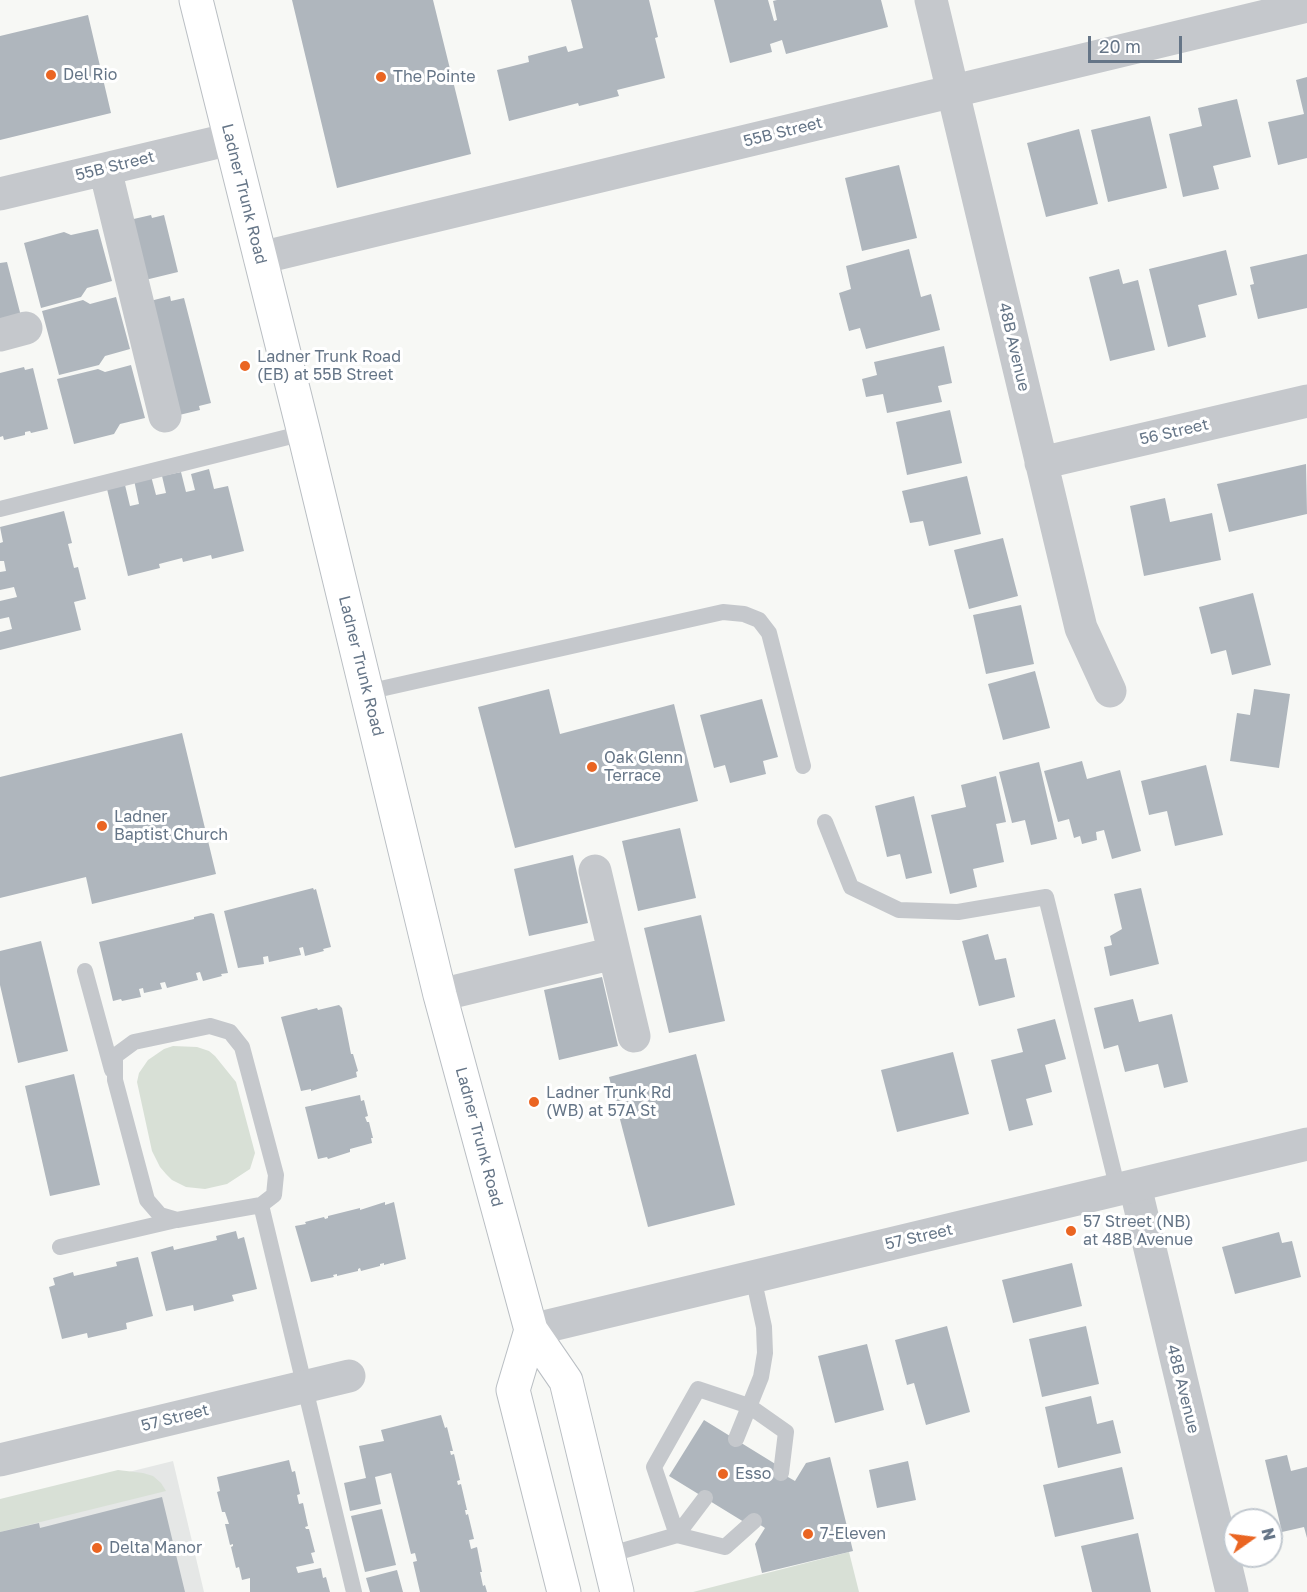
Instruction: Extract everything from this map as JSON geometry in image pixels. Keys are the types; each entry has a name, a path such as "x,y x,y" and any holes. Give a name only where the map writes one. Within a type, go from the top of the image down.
{"main road":[{"name":"Ladner Trunk Road","path":"196,0 440,995 531,1330 566,1381 617,1592"},
{"path":"531,1330 513,1390 564,1592"}],"street":[{"name":"48B Avenue","path":"931,0 1081,628 1110,691"},
{"name":"55B Street","path":"260,258 1307,6"},
{"name":"55B Street","path":"0,194 231,139"},
{"path":"105,169 165,416"},
{"name":"56 Street","path":"1041,463 1307,401"},
{"path":"595,871 634,1036"},
{"path":"440,995 614,953"},
{"name":"57 Street","path":"531,1330 1307,1144"},
{"name":"48B Avenue","path":"1126,1188 1232,1592"},
{"name":"57 Street","path":"0,1460 349,1376"}],"lane":[{"path":"0,509 304,433"},
{"path":"367,692 723,612 744,614 759,620 768,633 803,766"},
{"path":"825,822 851,887 899,910 958,912 1046,897 1126,1188"},
{"path":"85,971 147,1200 160,1215 177,1220"},
{"path":"60,1246 177,1220 261,1205 274,1195 276,1175 242,1047 230,1032 210,1026 134,1042 115,1056 115,1080"},
{"path":"261,1205 354,1592"},
{"path":"736,1439 761,1377 765,1353 764,1327 753,1277"},
{"path":"677,1535 654,1467 698,1389 749,1406 786,1432 781,1473"},
{"path":"677,1535 705,1498"},
{"path":"608,1555 677,1535 724,1547 754,1521"}],"shaded area":[{"path":"173,1046 197,1047 209,1051 236,1082 255,1153 250,1169 227,1184 205,1189 186,1187 166,1174 152,1151 137,1082 139,1073 148,1060"},
{"name":"Delta Manor","path":"173,1461 204,1592 0,1592 0,1504"},
{"path":"118,1470 153,1476 166,1491 0,1532 0,1499"},
{"path":"849,1552 859,1592 693,1592"}],"building":[{"name":"The Pointe","path":"292,0 433,0 471,154 337,188"},
{"path":"571,0 649,0 665,78 617,90 619,96 579,106 578,103 509,121 497,70 529,62 528,56 566,46 568,52 583,48"},
{"path":"714,0 768,0 774,21 777,20 773,1 777,0 881,0 888,27 786,54 782,40 770,44 772,52 730,63"},
{"name":"Del Rio","path":"88,15 111,113 0,140 0,36"},
{"path":"1307,77 1307,158 1278,165 1268,122 1304,114 1296,80"},
{"path":"1237,99 1251,157 1213,166 1219,189 1183,197 1169,134 1202,126 1198,108"},
{"path":"1150,116 1167,188 1108,202 1091,130"},
{"path":"1079,129 1098,204 1046,217 1027,143"},
{"path":"899,165 917,238 862,251 845,178"},
{"path":"151,215 152,218 164,215 178,272 141,281 125,221"},
{"path":"98,229 112,281 87,288 81,297 41,308 24,243 64,232 71,235"},
{"path":"909,249 921,297 931,294 940,330 866,349 860,328 849,331 839,293 851,289 846,266"},
{"path":"1226,250 1237,295 1198,305 1206,337 1168,347 1149,269"},
{"path":"1307,254 1307,308 1258,319 1250,285 1254,284 1250,267"},
{"path":"7,262 22,320 0,322 0,263"},
{"path":"1119,269 1123,284 1138,280 1155,350 1110,361 1089,277"},
{"path":"170,296 171,301 184,298 211,403 199,406 200,410 175,416 146,302"},
{"path":"116,297 130,349 105,356 99,365 59,375 42,311 83,300 90,304"},
{"path":"944,346 952,383 938,386 942,402 887,413 883,394 866,397 862,379 877,375 874,362"},
{"path":"131,365 145,418 120,424 114,434 74,444 57,379 98,369 105,372"},
{"path":"24,367 25,370 33,368 48,429 25,432 25,435 4,440 3,436 0,437 0,373"},
{"path":"950,410 962,463 907,475 896,422"},
{"path":"1306,464 1307,514 1229,532 1217,484"},
{"path":"209,469 214,489 228,486 244,551 212,559 211,555 183,562 182,558 159,564 160,568 128,576 107,489 125,485 130,506 139,504 134,480 151,476 156,495 166,493 162,476 181,472 186,492 195,490 191,474"},
{"path":"967,476 981,534 929,546 923,521 910,523 902,491"},
{"path":"1165,498 1170,522 1212,513 1221,560 1144,576 1130,506"},
{"path":"64,511 72,543 68,544 74,568 78,567 86,599 74,602 81,630 0,650 0,632 12,629 9,617 0,619 0,601 17,597 14,587 0,590 0,572 6,571 4,561 0,561 0,543 3,542 0,527"},
{"path":"1003,538 1018,596 969,609 954,550"},
{"path":"1253,593 1271,665 1232,675 1226,650 1211,654 1199,607"},
{"path":"1021,605 1034,664 986,674 973,615"},
{"path":"1035,671 1050,728 1003,740 988,684"},
{"name":"Oak Glenn Terrace","path":"549,689 560,734 674,704 698,801 515,848 478,707"},
{"path":"1254,689 1290,694 1279,768 1230,761 1237,713 1250,715"},
{"path":"762,699 778,757 763,761 766,774 730,783 725,765 714,768 700,715"},
{"name":"Ladner Baptist Church","path":"182,733 216,874 92,904 86,877 0,898 0,777"},
{"path":"1082,761 1087,779 1120,770 1141,851 1112,859 1104,830 1096,832 1097,840 1082,844 1080,836 1074,838 1069,819 1058,822 1044,771"},
{"path":"1039,762 1057,839 1031,845 1025,820 1012,823 999,772"},
{"path":"1206,765 1223,835 1175,846 1167,811 1149,815 1141,781"},
{"path":"996,776 1006,822 996,824 1004,862 973,869 977,887 950,894 931,815 966,807 961,785"},
{"path":"914,796 932,873 906,879 900,854 887,857 875,806"},
{"path":"680,828 696,898 638,911 622,841"},
{"path":"573,855 588,923 529,936 514,869"},
{"path":"1141,888 1159,964 1110,976 1104,947 1112,945 1110,936 1122,929 1114,894"},
{"path":"316,889 331,947 305,956 303,947 299,948 301,955 269,962 268,956 263,957 264,964 238,968 224,911"},
{"path":"214,914 228,973 203,981 200,972 196,973 198,980 167,988 165,982 160,983 162,989 144,993 143,988 139,989 141,997 113,1001 99,942"},
{"path":"701,915 725,1021 669,1033 644,928"},
{"path":"988,934 995,960 1006,958 1015,997 979,1006 962,941"},
{"path":"41,941 68,1051 18,1063 0,985 0,951"},
{"path":"602,977 618,1046 559,1060 544,990"},
{"path":"1133,999 1139,1022 1172,1014 1188,1082 1164,1088 1158,1064 1125,1072 1118,1045 1104,1049 1094,1008"},
{"path":"339,1005 342,1008 351,1054 353,1054 358,1071 356,1072 357,1077 311,1091 311,1089 301,1091 281,1017"},
{"path":"1055,1019 1066,1059 1045,1065 1052,1092 1026,1099 1033,1125 1009,1131 991,1060 1023,1052 1017,1029"},
{"path":"953,1052 969,1114 897,1132 881,1070"},
{"path":"696,1054 735,1205 648,1227 609,1077"},
{"path":"74,1074 100,1185 50,1196 25,1086"},
{"path":"360,1095 361,1101 364,1100 368,1116 365,1117 369,1122 372,1143 350,1149 350,1152 328,1159 327,1157 318,1159 305,1107"},
{"path":"385,1202 385,1205 394,1202 406,1259 380,1264 380,1266 361,1271 360,1268 358,1271 337,1276 337,1274 333,1275 334,1277 311,1282 295,1226"},
{"path":"236,1231 238,1239 244,1237 257,1289 232,1295 234,1301 194,1311 193,1305 166,1311 151,1252 173,1246 174,1250 217,1240 216,1236"},
{"path":"1279,1232 1282,1243 1292,1241 1301,1277 1235,1294 1222,1247"},
{"path":"138,1257 153,1316 126,1323 127,1329 88,1338 87,1333 62,1339 49,1287 55,1285 53,1278 73,1272 74,1276 117,1266 116,1262"},
{"path":"1072,1263 1082,1306 1013,1323 1002,1280"},
{"path":"947,1326 970,1412 926,1425 914,1383 907,1385 895,1340"},
{"path":"1086,1326 1099,1384 1042,1397 1029,1339"},
{"path":"867,1344 884,1410 835,1423 818,1356"},
{"path":"1091,1396 1097,1424 1113,1420 1121,1453 1058,1468 1045,1407"},
{"path":"441,1415 445,1428 447,1427 453,1451 450,1451 451,1455 454,1454 460,1480 457,1481 458,1485 461,1484 466,1515 468,1514 474,1539 469,1540 471,1549 477,1547 483,1586 485,1585 487,1592 420,1592 413,1562 417,1561 415,1553 411,1554 391,1473 375,1477 381,1504 350,1511 344,1483 366,1478 359,1446 384,1441 381,1430"},
{"path":"704,1420 777,1465 774,1469 795,1481 806,1463 830,1457 853,1551 762,1573 755,1544 765,1528 748,1517 744,1522 669,1476"},
{"path":"1287,1455 1291,1471 1307,1467 1307,1538 1304,1527 1283,1532 1283,1508 1276,1508 1265,1460"},
{"path":"289,1460 292,1472 295,1471 300,1494 297,1495 299,1504 303,1503 308,1526 305,1527 309,1529 315,1552 311,1553 314,1563 296,1567 298,1573 321,1568 330,1592 250,1592 250,1578 242,1580 239,1567 236,1568 231,1547 233,1544 230,1545 225,1524 229,1524 225,1512 222,1512 217,1492 220,1491 217,1477"},
{"path":"908,1461 916,1500 877,1508 869,1470"},
{"path":"1122,1467 1134,1519 1055,1537 1043,1485"},
{"name":"Delta Manor","path":"162,1497 185,1592 0,1592 0,1532 39,1523 40,1528"},
{"path":"382,1509 396,1565 365,1572 351,1516"},
{"path":"1138,1533 1151,1592 1092,1592 1081,1546"},
{"path":"397,1570 403,1592 370,1592 366,1578"}],"place":[{"name":"Del Rio","path":"51,75"},
{"name":"The Pointe","path":"381,77"},
{"name":"Ladner Trunk Road (EB) at 55B Street","path":"245,366"},
{"name":"Oak Glenn Terrace","path":"592,767"},
{"name":"Ladner Baptist Church","path":"102,826"},
{"name":"Ladner Trunk Rd (WB) at 57A St","path":"534,1102"},
{"name":"57 Street (NB) at 48B Avenue","path":"1071,1231"},
{"name":"Esso","path":"723,1474"},
{"name":"7-Eleven","path":"808,1534"},
{"name":"Delta Manor","path":"97,1548"}]}
